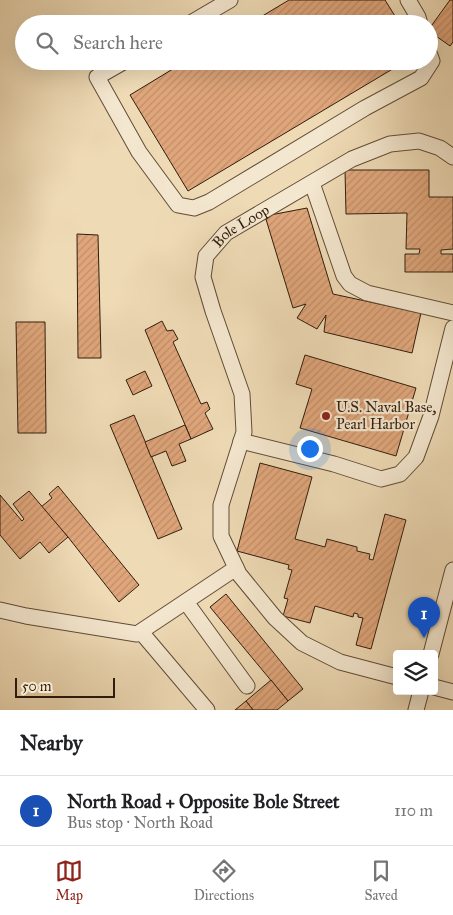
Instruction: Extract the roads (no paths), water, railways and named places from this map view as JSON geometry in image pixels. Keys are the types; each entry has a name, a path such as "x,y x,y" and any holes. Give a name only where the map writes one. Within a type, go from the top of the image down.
{"street":[{"path":"204,15 230,0"},
{"path":"408,0 417,15"},
{"path":"109,70 97,77 138,152 178,205 194,208 209,202 365,108 421,78 426,70"},
{"name":"Bole Loop","path":"393,676 340,662 302,643 275,618 236,568 221,536 221,505 244,432 242,394 203,277 206,256 226,233 352,159 390,144 419,141 440,148 453,157"},
{"path":"312,183 344,276 350,284 367,293 453,313"},
{"path":"241,441 334,464 381,479 400,474 416,457 431,416 453,328"},
{"path":"0,610 137,634 236,568"},
{"path":"432,650 453,570"},
{"path":"186,602 247,686"},
{"path":"142,632 207,710"},
{"path":"438,688 453,692"},
{"path":"416,710 420,695"}],"place":[{"name":"U.S. Naval Base, Pearl Harbor","path":"326,416"},
{"name":"North Road + Opposite Bole Street","path":"424,638"}]}
